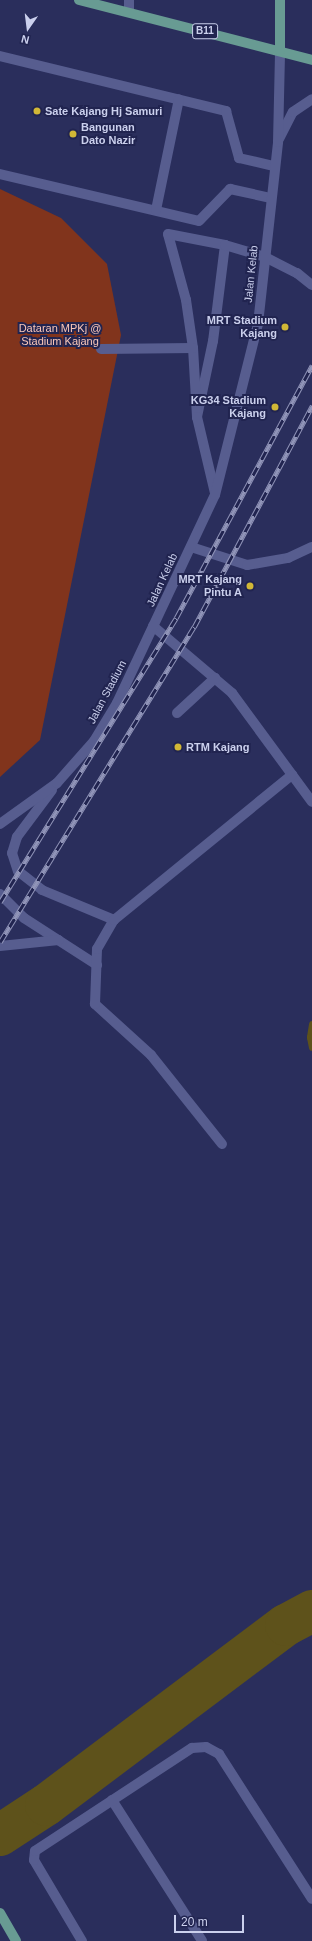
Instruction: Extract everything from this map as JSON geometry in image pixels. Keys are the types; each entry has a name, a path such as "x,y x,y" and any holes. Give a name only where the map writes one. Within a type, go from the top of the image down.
{"main road":[{"name":"B11","path":"79,0 312,60"},
{"path":"280,0 280,51"},
{"path":"0,1913 16,1941"}],"street":[{"path":"129,0 129,12"},
{"name":"Jalan Kelab","path":"153,626 215,495 258,324 278,142 280,51"},
{"path":"0,56 226,111 239,158 275,166"},
{"path":"156,210 179,99"},
{"path":"278,142 293,112 312,99"},
{"path":"0,174 199,221 230,189 271,198"},
{"path":"215,495 198,417 186,300 168,234 225,245 265,257 297,273 312,284"},
{"path":"198,417 213,341 225,245"},
{"path":"101,349 192,348"},
{"path":"191,547 247,565 288,558 312,547"},
{"path":"153,626 232,693 312,802"},
{"name":"Jalan Stadium","path":"0,824 57,783 94,741 117,703 153,626"},
{"path":"177,713 215,678"},
{"path":"222,1144 151,1055 95,1004 97,949 114,920 292,775"},
{"path":"57,783 17,837 12,853 18,871 42,890 114,920"},
{"path":"0,894 24,918 97,965"},
{"path":"0,946 59,940"},
{"path":"82,1941 34,1860 35,1851 192,1748 206,1747 219,1754 312,1899"},
{"path":"112,1800 202,1941"}],"green space":[{"name":"Dataran MPKj @ Stadium Kajang","path":"0,189 61,218 107,264 121,335 40,740 0,777"}],"waterway":[{"path":"312,1024 310,1037 312,1047"},
{"path":"0,1835 46,1805 286,1625 312,1611"}],"railway":[{"path":"0,902 176,618 312,365"},
{"path":"0,942 194,627 312,406"}],"place":[{"name":"Sate Kajang Hj Samuri","path":"37,111"},
{"name":"Bangunan Dato Nazir","path":"73,134"},
{"name":"MRT Stadium Kajang","path":"285,327"},
{"name":"KG34 Stadium Kajang","path":"275,407"},
{"name":"MRT Kajang Pintu A","path":"250,586"},
{"name":"RTM Kajang","path":"178,747"}]}
